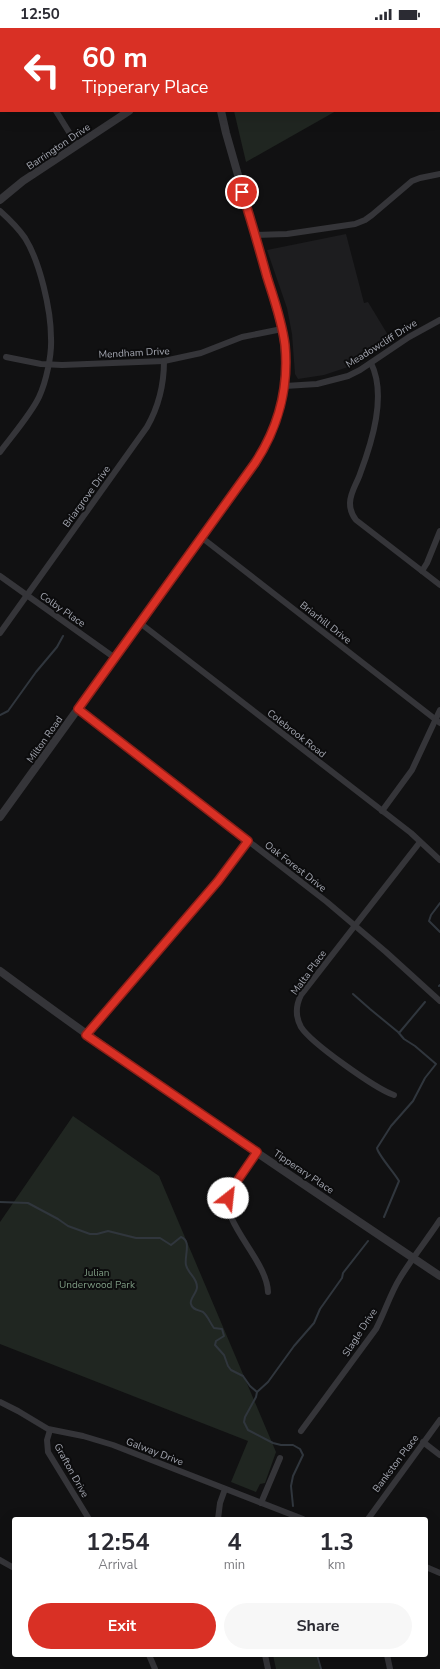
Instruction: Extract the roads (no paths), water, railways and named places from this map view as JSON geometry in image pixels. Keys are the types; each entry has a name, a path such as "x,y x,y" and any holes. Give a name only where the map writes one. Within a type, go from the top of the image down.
{"street":[{"path":"57,112 77,145"},
{"name":"Barrington Drive","path":"0,200 23,181 127,112"},
{"name":"Milton Road","path":"0,817 255,463 268,442 278,415 285,386 286,360 282,329 221,112"},
{"path":"255,236 287,234 355,224 372,215 412,181 440,174"},
{"path":"0,211 18,229 26,240 39,271 52,338 46,375 37,400 0,452"},
{"name":"Meadowcliff Drive","path":"285,386 317,384 336,380 360,370 409,337 440,320"},
{"name":"Mendham Drive","path":"6,357 48,365 164,361 200,353 242,337 282,329"},
{"name":"Briargrove Drive","path":"0,633 147,427 158,407 162,392 164,361"},
{"path":"371,363 377,378 376,416 368,453 351,497 350,509 356,520 440,585"},
{"path":"422,571 427,563 440,531"},
{"name":"Briarhill Drive","path":"201,537 438,721"},
{"name":"Colby Place","path":"0,576 115,658"},
{"name":"Colebrook Road","path":"140,623 382,811 440,860"},
{"name":"Oak Forest Drive","path":"78,709 356,926 440,1001"},
{"path":"382,811 412,770 438,721 440,710"},
{"path":"86,1035 218,881 248,841"},
{"name":"Malta Place","path":"394,1095 368,1081 318,1043 301,1027 297,1012 301,995 420,842"},
{"name":"Tipperary Place","path":"0,971 86,1035 440,1276"},
{"path":"257,1152 231,1190 228,1203 231,1218 263,1271 268,1283 268,1292"},
{"name":"Slagle Drive","path":"301,1431 384,1316 390,1297 400,1278 440,1220"},
{"name":"Galway Drive","path":"0,1402 50,1430 83,1436 108,1443 298,1517"},
{"name":"Bankston Place","path":"369,1517 440,1420"},
{"name":"Grafton Drive","path":"50,1430 47,1446 48,1452 88,1517"},
{"path":"423,1442 440,1455"},
{"path":"261,1503 280,1458"},
{"path":"218,1517 220,1503 225,1489"},
{"path":"0,1560 12,1567"},
{"path":"428,1568 440,1573"},
{"path":"150,1657 155,1669"},
{"path":"265,1657 268,1669"},
{"path":"387,1657 390,1669"}],"waterway":[{"path":"0,715 8,711 36,672 57,647 63,636"},
{"path":"440,903 431,915 429,921 440,932"},
{"path":"353,994 398,1032 404,1039 415,1046 436,1064 425,1078 413,1101 391,1126 377,1148 380,1155 399,1181 384,1217"},
{"path":"399,1033 425,1002"},
{"path":"0,1202 28,1203 68,1226 90,1234 108,1231 136,1238 160,1238 171,1245 181,1237 184,1239 187,1245 186,1265 197,1284 196,1291 191,1300 192,1306 194,1309 203,1312 214,1328 222,1329 224,1336 216,1341 215,1345 224,1355 231,1370 243,1376 250,1386 257,1392"},
{"path":"293,1506 291,1486 293,1476 303,1455 300,1449 293,1445 273,1443 248,1430 244,1422 245,1417 256,1397 257,1392 268,1382 294,1346 314,1323 320,1309 342,1278 343,1273 368,1241"},
{"path":"318,1657 321,1669"}],"park label":[{"name":"Julian Underwood Park","path":"97,1278"}]}
